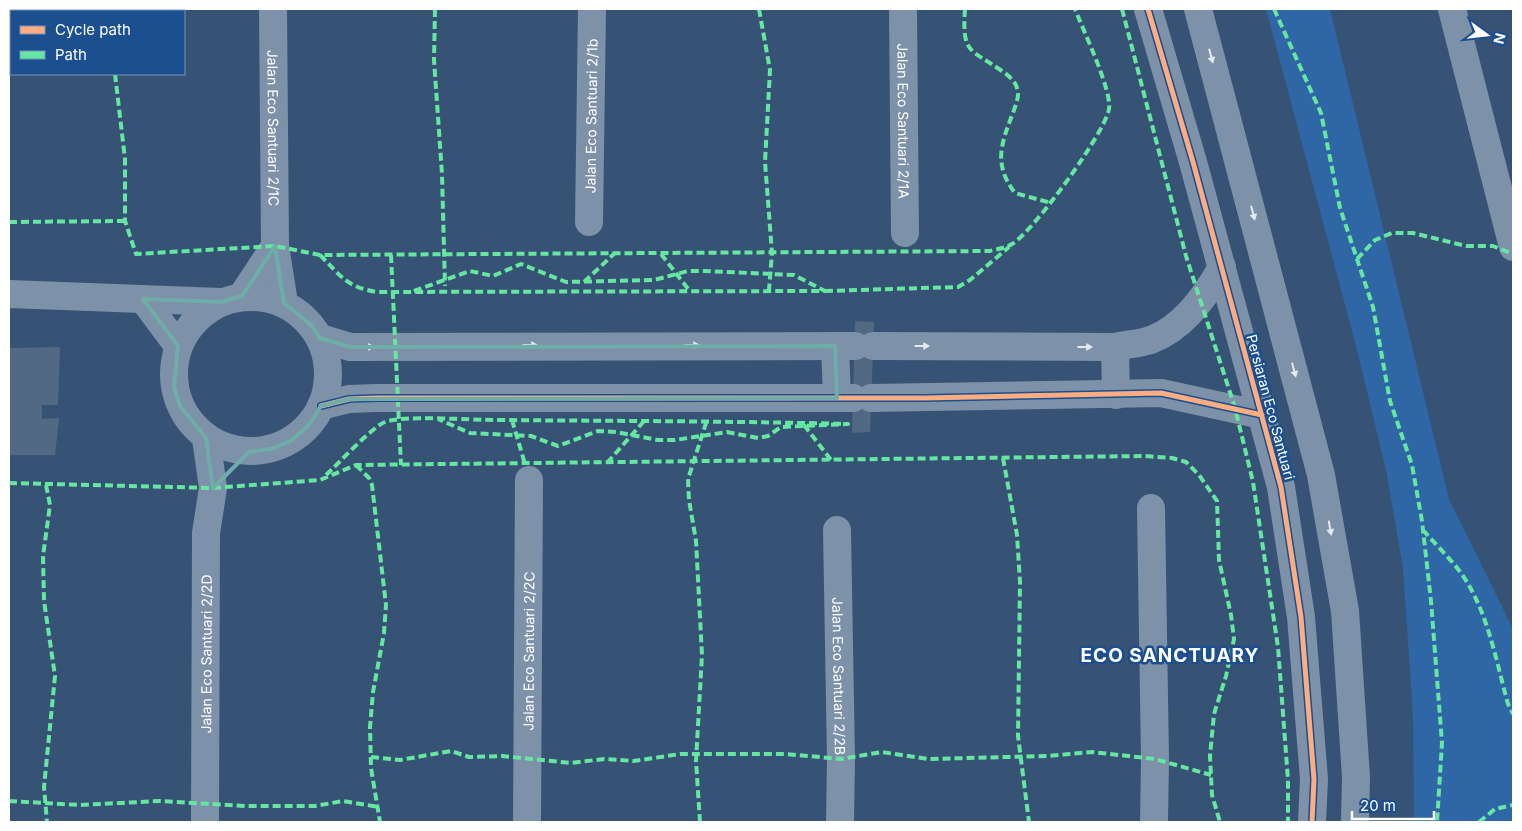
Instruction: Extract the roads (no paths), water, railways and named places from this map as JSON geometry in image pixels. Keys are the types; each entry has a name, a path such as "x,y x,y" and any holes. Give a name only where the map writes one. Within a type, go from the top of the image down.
{"street":[{"name":"Jalan Eco Santuari 2/1C","path":"273,9 275,246 284,303"},
{"name":"Jalan Eco Santuari 2/1b","path":"589,222 592,9"},
{"name":"Jalan Eco Santuari 2/1A","path":"903,9 905,234"},
{"name":"Persiaran Eco Santuari","path":"1148,9 1222,267 1281,487 1301,617 1314,778 1312,822"},
{"path":"1198,9 1321,475 1344,610 1356,777 1355,822"},
{"path":"1452,9 1513,247"},
{"path":"9,294 143,299 232,299 263,297 284,303 310,324 320,338 326,354 327,389 321,406 309,424 292,440 271,449 249,452 226,448 206,438 191,424 180,406 174,387 174,366 178,346 188,328 203,313 232,299 275,246"},
{"path":"320,338 350,347 1115,347 1153,339 1172,328 1192,310 1211,286 1222,267"},
{"path":"143,299 178,346"},
{"path":"854,346 854,398"},
{"path":"1115,347 1116,395"},
{"path":"321,406 349,399 377,398 854,398 1161,393 1262,415"},
{"name":"Jalan Eco Santuari 2/2D","path":"205,822 206,533 213,488 206,438"},
{"path":"213,488 249,452"},
{"name":"Jalan Eco Santuari 2/2C","path":"527,822 529,480"},
{"path":"1151,508 1155,759 1154,822"},
{"name":"Jalan Eco Santuari 2/2B","path":"837,530 841,759 840,822"}],"district":[{"name":"ECO SANCTUARY","path":"1170,655"}]}
